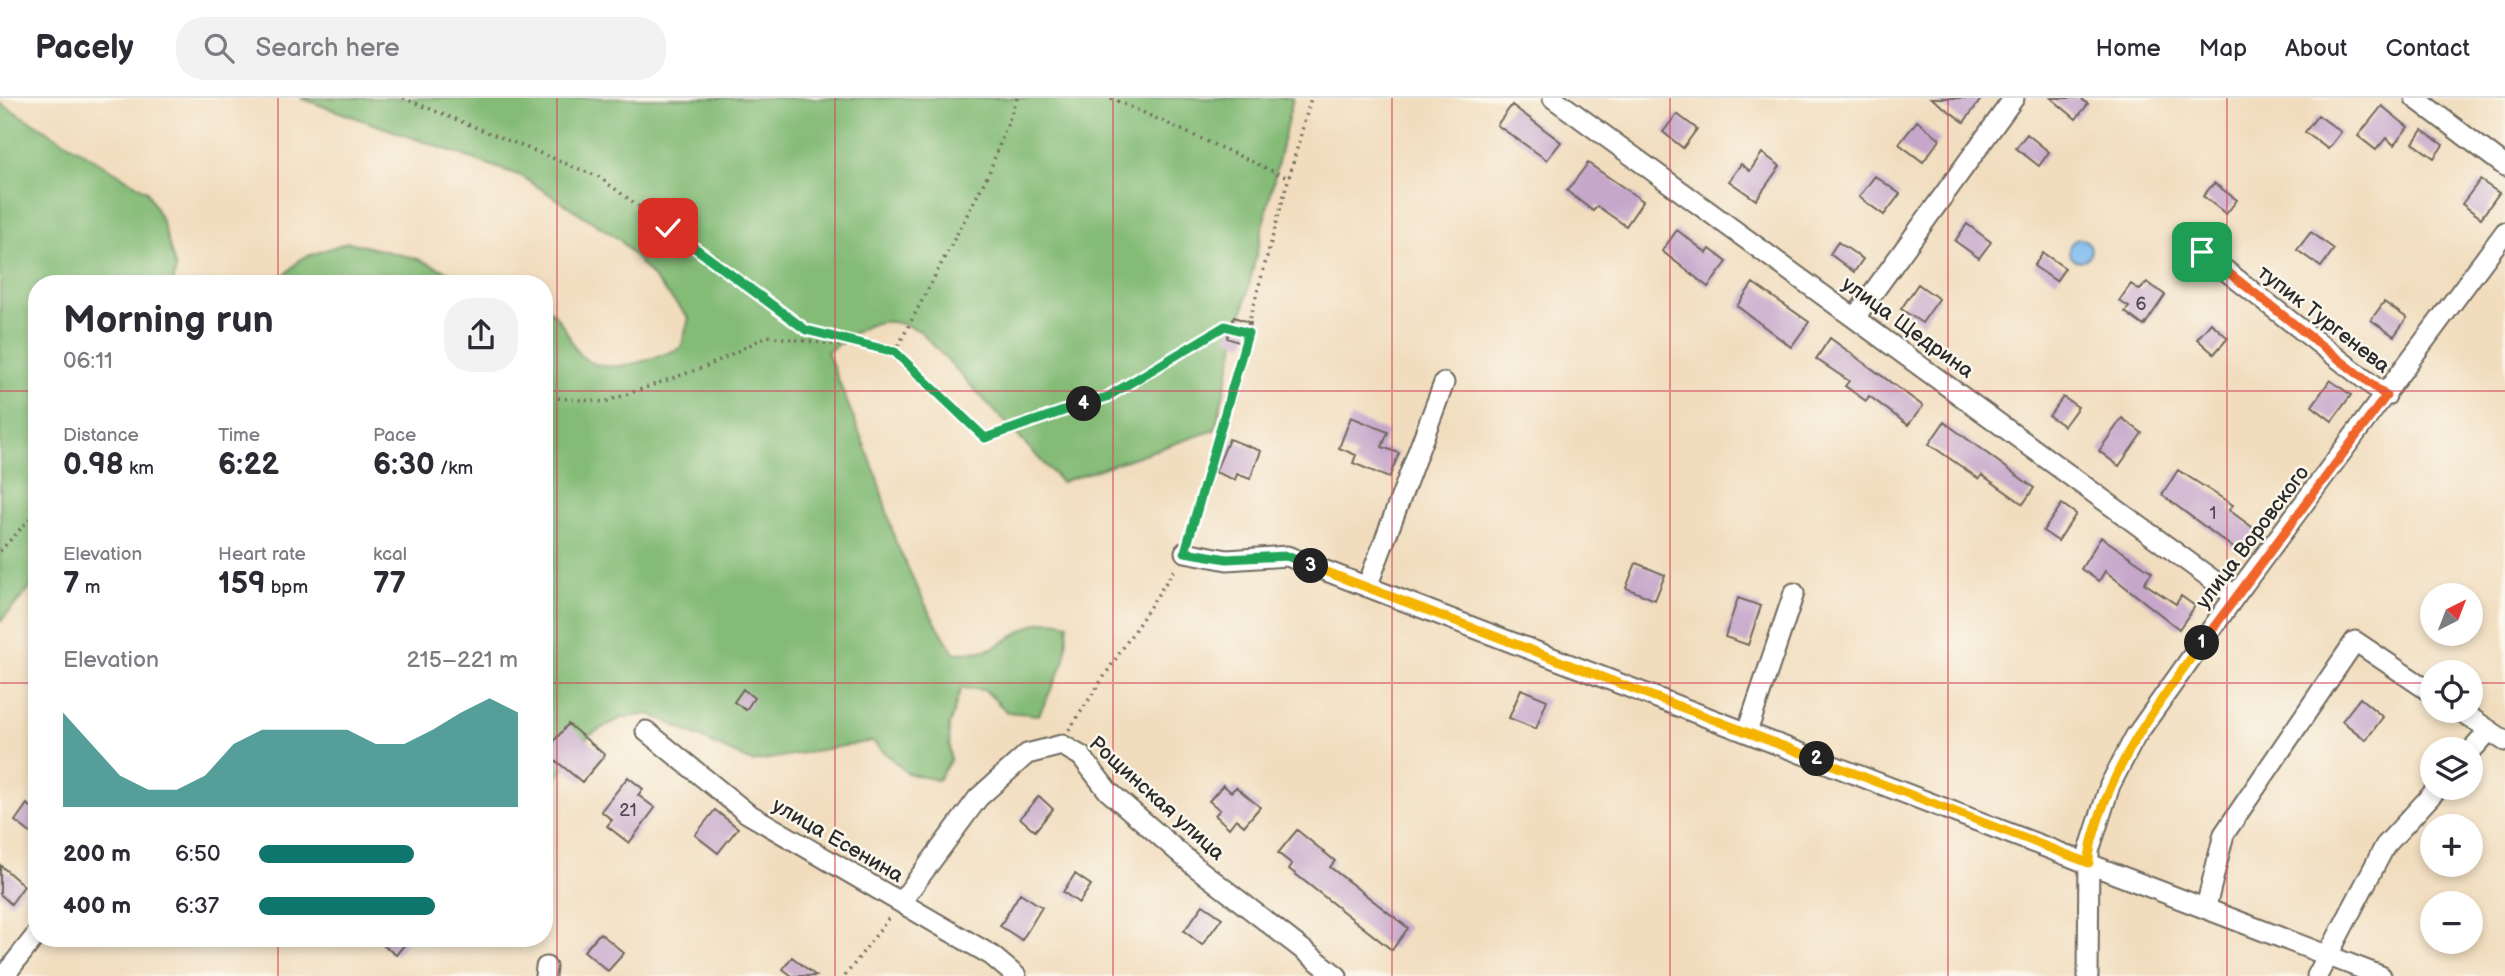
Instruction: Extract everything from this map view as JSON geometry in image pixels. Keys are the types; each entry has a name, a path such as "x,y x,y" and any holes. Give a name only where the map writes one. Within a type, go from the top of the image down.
{"street":[{"name":"улица Щедрина","path":"1553,98 1856,316 2235,596"},
{"path":"1856,316 2014,98"},
{"path":"2415,98 2505,166"},
{"name":"улица Воровского","path":"2088,976 2089,851 2110,785 2135,737 2235,596 2386,396 2505,232"},
{"name":"тупик Тургенева","path":"2202,252 2386,396"},
{"path":"1367,587 1444,383"},
{"path":"1185,552 1227,559 1287,556 2381,976"},
{"path":"1747,732 1794,593"},
{"path":"2206,907 2224,834 2355,641 2420,685"},
{"path":"2478,723 2497,736"},
{"name":"улица Есенина","path":"646,731 747,813 991,955 1016,976"},
{"name":"Рощинская улица","path":"901,902 978,798 1027,754 1062,745 1081,756 1108,791 1198,868 1337,976"},
{"path":"2317,976 2385,846 2427,800"},
{"path":"4,976 28,945"}],"path":[{"path":"402,98 599,177 806,330 895,352 985,438 1107,397 1225,326 1248,333"},
{"path":"895,352 989,173 1017,98"},
{"path":"1111,98 1288,178"},
{"path":"1062,745 1070,727 1185,552 1248,333 1311,98"},
{"path":"553,398 605,402 710,365 767,335 895,352"},
{"path":"0,551 28,521"},
{"path":"845,976 901,902"}],"green space":[{"path":"300,98 1293,98 1215,430 1061,482 920,331 892,322 881,322 861,329 827,352 876,474 896,543 928,610 954,653 988,650 1037,623 1056,621 1068,624 1065,660 1039,715 1007,712 985,690 961,688 949,726 950,761 938,780 907,773 872,741 752,762 650,714 621,718 589,735 553,784 553,313 577,351 587,360 599,365 613,366 642,362 681,348 689,318 619,239 521,176"},
{"path":"0,103 147,191 162,221 176,269 175,275 28,275 28,590 0,622"},
{"path":"348,242 418,259 455,275 284,275 302,258"}],"water":[{"path":"2076,239 2084,239 2091,246 2091,254 2084,261 2076,261 2069,254 2069,246"}],"building":[{"path":"1931,98 1982,98 1964,122"},
{"path":"2051,98 2080,98 2088,104 2076,119"},
{"path":"1512,105 1561,142 1547,160 1497,125"},
{"path":"2382,106 2408,127 2394,145 2386,138 2376,150 2358,136"},
{"path":"1677,114 1697,129 1683,148 1663,132"},
{"path":"2318,115 2341,132 2328,149 2305,132"},
{"path":"1917,121 1940,139 1923,162 1899,144"},
{"path":"2422,130 2443,145 2434,158 2413,143"},
{"path":"2027,134 2049,152 2039,166 2016,148"},
{"path":"1762,153 1780,166 1756,200 1729,181 1741,164 1750,171"},
{"path":"1588,163 1643,201 1626,226 1597,206 1593,211 1567,191"},
{"path":"1875,176 1900,194 1884,215 1859,197"},
{"path":"2480,180 2499,193 2481,218 2462,204"},
{"path":"2214,183 2237,200 2226,214 2203,196"},
{"path":"1967,224 1991,242 1979,258 1955,241"},
{"path":"1677,230 1707,253 1710,249 1727,262 1708,287 1662,251"},
{"path":"2311,232 2334,249 2321,267 2297,250"},
{"path":"1838,242 1863,259 1854,272 1830,254"},
{"path":"2043,253 2065,268 2056,281 2034,266"},
{"path":"2147,282 2165,295 2144,326 2125,312 2129,307 2119,301 2131,284 2140,290"},
{"path":"1753,283 1809,322 1791,347 1737,306"},
{"path":"1918,284 1939,299 1922,323 1901,309"},
{"path":"2384,302 2407,318 2394,336 2371,320"},
{"path":"1234,317 1251,323 1244,344 1227,338"},
{"path":"2211,323 2228,338 2214,354 2197,339"},
{"path":"1830,338 1923,406 1908,425 1869,396 1866,401 1845,386 1849,381 1816,359"},
{"path":"2330,380 2351,395 2332,421 2312,406"},
{"path":"2063,397 2078,407 2064,426 2049,416"},
{"path":"1351,417 1388,432 1382,447 1399,453 1389,478 1353,463 1356,455 1339,448"},
{"path":"2122,418 2142,433 2119,466 2099,451"},
{"path":"1944,422 2034,488 2023,504 1982,475 1979,479 1929,444"},
{"path":"1229,439 1261,451 1250,479 1237,474 1235,480 1215,472"},
{"path":"2178,470 2233,505 2229,510 2256,530 2239,552 2162,495"},
{"path":"2062,504 2076,514 2058,541 2043,531"},
{"path":"2101,537 2152,572 2144,583 2176,604 2181,596 2195,606 2179,629 2105,571 2099,581 2081,569"},
{"path":"1636,563 1665,575 1655,600 1626,588"},
{"path":"1738,598 1761,606 1748,645 1725,637"},
{"path":"743,689 754,698 746,710 734,702"},
{"path":"1521,689 1547,700 1536,729 1509,718"},
{"path":"2360,698 2383,717 2366,740 2342,721"},
{"path":"568,724 605,755 582,782 553,758 553,742"},
{"path":"628,777 643,789 638,795 655,808 629,843 607,826 612,820 601,811"},
{"path":"1223,785 1231,792 1236,787 1260,807 1244,826 1236,819 1229,828 1215,815 1220,810 1209,801"},
{"path":"1039,796 1053,809 1035,831 1020,818"},
{"path":"27,804 28,831 15,821"},
{"path":"715,810 738,828 718,853 695,835"},
{"path":"1297,830 1335,861 1330,867 1408,928 1392,950 1289,869 1292,864 1278,853"},
{"path":"0,865 24,886 11,904 0,894"},
{"path":"1075,874 1091,885 1079,903 1063,892"},
{"path":"1020,893 1042,907 1022,940 1000,926"},
{"path":"1203,905 1222,918 1202,945 1184,931"},
{"path":"600,933 624,953 608,971 584,951"},
{"path":"386,947 403,947 396,955"},
{"path":"792,957 816,976 792,976 783,969"}],"route":[{"path":"668,228 806,330 895,352 985,438 1107,397 1225,326 1248,333 1185,552 1227,559 1287,556 2089,863 2089,851 2110,785 2135,737 2235,596 2386,396 2202,252"}]}
